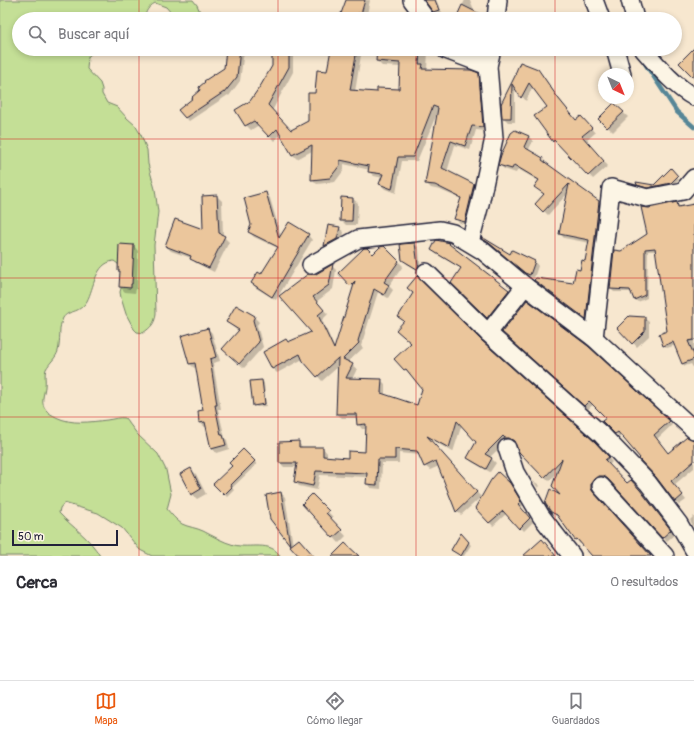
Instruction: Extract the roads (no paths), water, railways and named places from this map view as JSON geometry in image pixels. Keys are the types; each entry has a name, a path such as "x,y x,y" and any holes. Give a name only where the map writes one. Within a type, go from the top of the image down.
{"street":[{"path":"412,0 421,12"},
{"path":"497,12 498,0"},
{"path":"594,0 598,12"},
{"path":"630,0 633,12"},
{"path":"462,56 488,66"},
{"path":"470,242 494,138 488,66 490,56"},
{"path":"617,56 620,68"},
{"path":"649,56 685,92 694,97"},
{"path":"594,338 611,188 647,198 683,191 694,178"},
{"path":"312,265 358,239 440,230 453,233 483,251 525,286 594,338 694,430"},
{"path":"426,272 488,333 602,436 648,483 679,524 693,546 673,556"},
{"path":"488,333 525,286"},
{"path":"507,448 515,472 541,516 572,556"},
{"path":"601,486 666,556"}],"waterway":[{"path":"644,62 677,112 694,127"}]}
